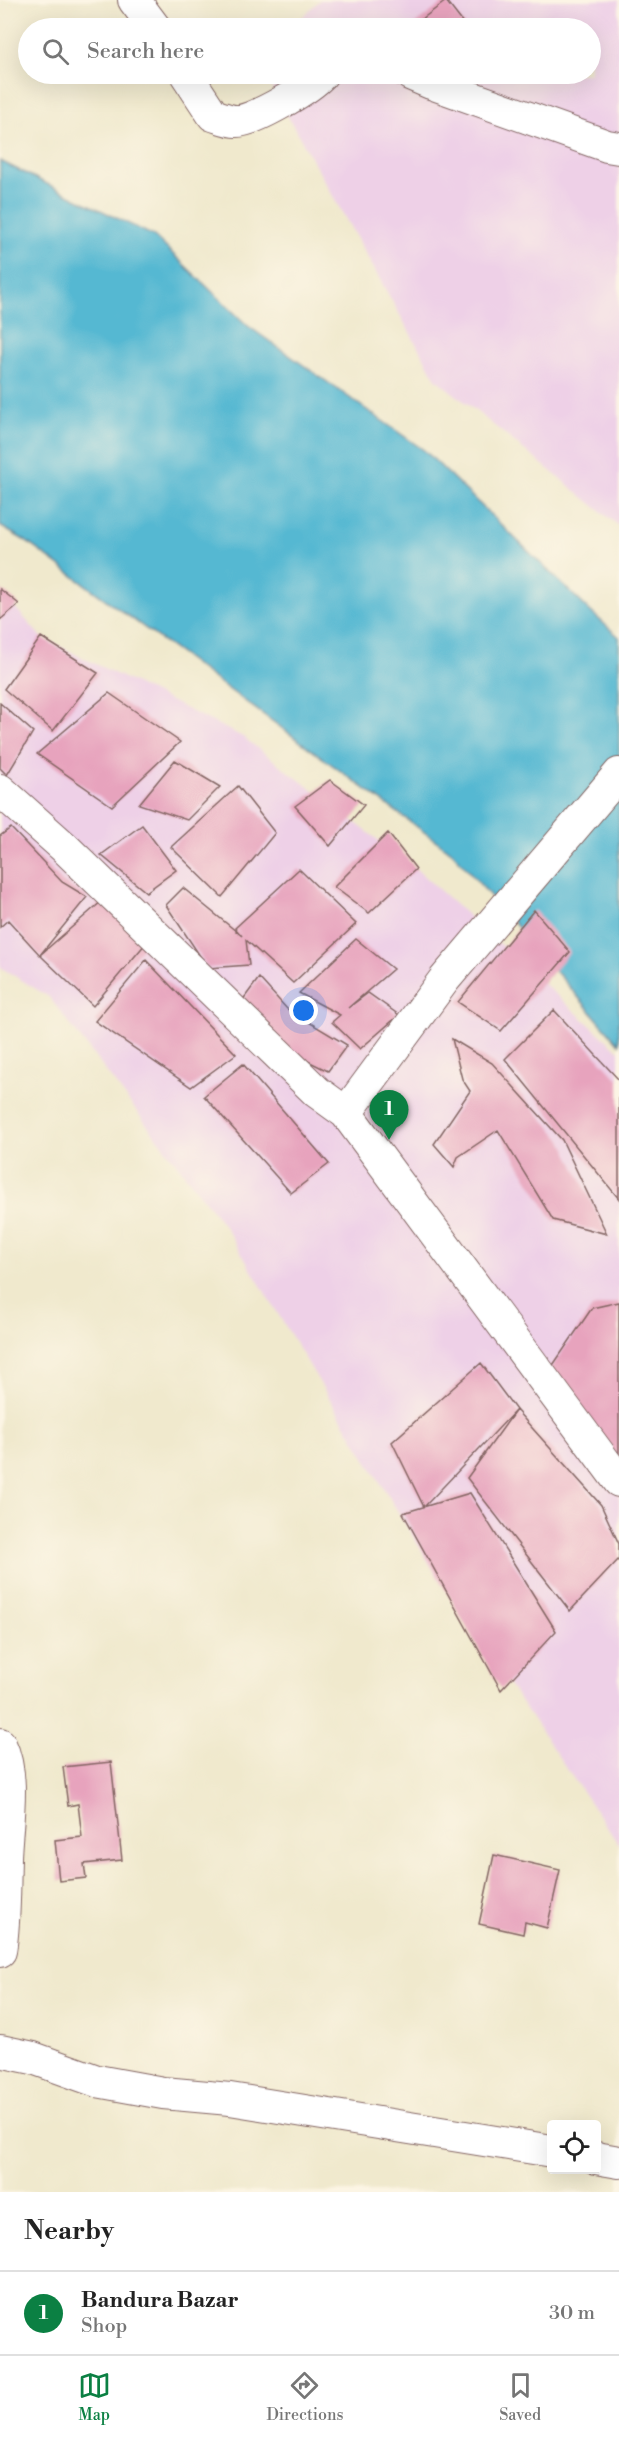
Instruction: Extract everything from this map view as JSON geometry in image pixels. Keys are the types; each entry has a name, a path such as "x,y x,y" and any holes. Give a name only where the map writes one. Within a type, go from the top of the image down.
{"street":[{"path":"134,0 148,18"},
{"path":"193,84 213,115 237,121 262,113 312,84"},
{"path":"434,84 607,146 619,148"},
{"path":"346,1113 444,980 619,774"},
{"path":"0,790 64,847 317,1092 346,1113 619,1480"},
{"path":"0,1744 4,1751 9,1795 3,1934 0,1951"},
{"path":"0,2051 33,2058 97,2080 163,2093 230,2098 547,2150"},
{"path":"601,2159 619,2162"}],"shaded area":[{"path":"320,0 619,0 619,526 436,379 270,84 601,84 601,18 301,18"},
{"path":"0,590 41,637 243,737 416,869 619,1051 619,1845 454,1604 226,1228 49,997 0,967"}],"water":[{"path":"0,161 154,236 248,326 425,451 619,637 619,1044 453,853 24,540 0,526"}],"building":[{"path":"446,1 459,18 423,18"},
{"path":"0,589 19,604 0,620"},
{"path":"41,637 98,673 53,731 4,689"},
{"path":"109,693 180,742 112,806 37,754"},
{"path":"0,703 33,732 7,775 0,768"},
{"path":"175,760 220,787 187,820 139,804"},
{"path":"330,780 364,805 330,846 295,806"},
{"path":"238,786 275,833 222,897 171,847"},
{"path":"142,825 176,870 146,892 101,855"},
{"path":"11,828 62,882 87,897 40,955 8,920 0,927 0,836"},
{"path":"388,833 416,869 369,913 334,887"},
{"path":"299,869 356,924 293,983 246,940 249,965 208,968 166,905 183,888 242,936 235,928"},
{"path":"102,901 146,943 93,1006 40,955"},
{"path":"534,910 570,952 501,1031 458,1002"},
{"path":"356,939 393,969 348,1008 368,993 399,1015 360,1049 332,1022 340,1015 299,993"},
{"path":"146,960 236,1054 191,1087 95,1021"},
{"path":"259,978 287,1009 347,1045 328,1071 292,1053 242,1001"},
{"path":"554,1010 619,1080 619,1199 505,1059"},
{"path":"452,1039 492,1063 562,1140 607,1234 553,1220 498,1130 458,1157 454,1167 434,1144 470,1091 462,1079"},
{"path":"243,1064 329,1164 291,1193 204,1096"},
{"path":"619,1302 619,1460 549,1371 592,1308"},
{"path":"481,1363 516,1410 424,1507 392,1442"},
{"path":"516,1410 601,1505 619,1544 619,1559 570,1611 467,1478"},
{"path":"470,1493 556,1631 501,1690 403,1513"},
{"path":"111,1762 122,1860 84,1864 86,1878 59,1881 55,1840 82,1837 78,1804 68,1806 63,1767"},
{"path":"494,1855 560,1870 547,1928 525,1922 523,1934 479,1924"}],"place":[{"name":"Bandura Bazar","path":"389,1140"}]}
